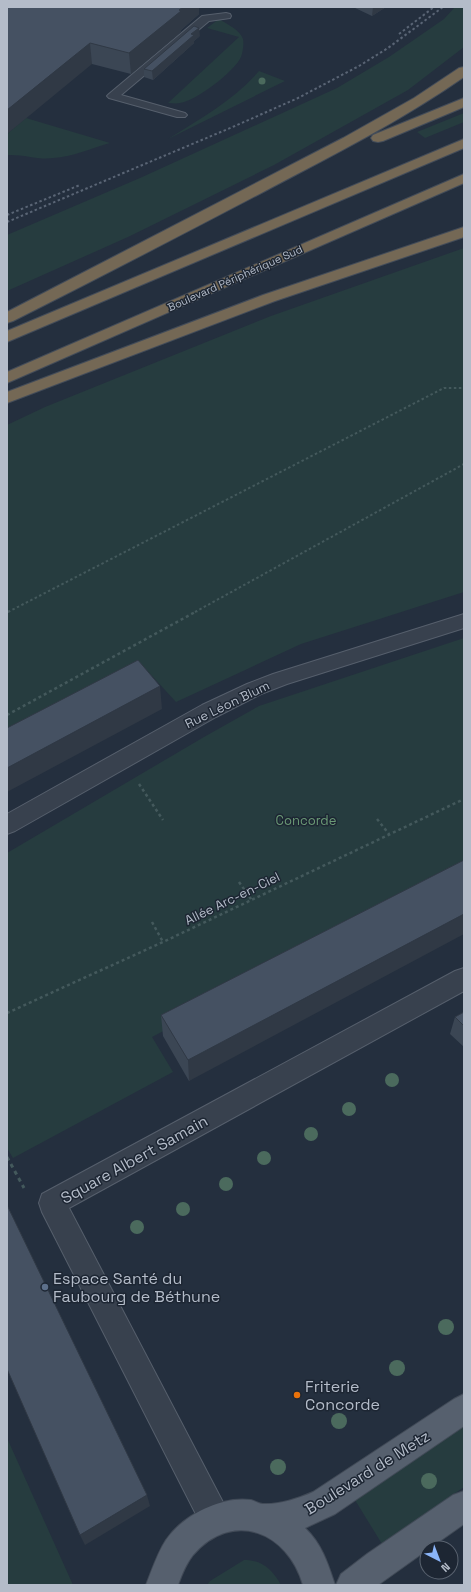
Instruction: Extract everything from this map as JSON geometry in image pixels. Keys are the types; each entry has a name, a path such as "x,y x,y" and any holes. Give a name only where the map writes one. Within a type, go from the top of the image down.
{"highway":[{"path":"7,318 126,258 345,143 435,91 464,71"},
{"path":"126,258 272,190 382,136 464,102"},
{"path":"7,337 464,143"},
{"name":"Boulevard Périphérique Sud","path":"7,378 464,178"},
{"path":"7,398 269,298 464,232"}],"main road":[{"name":"Boulevard de Metz","path":"264,1519 301,1514 324,1502 464,1409"},
{"path":"352,1585 378,1565 464,1506"},
{"name":"Boulevard de Metz","path":"163,1584 174,1555 183,1544 203,1526 215,1519 227,1516 252,1515 276,1524 298,1541 314,1566 320,1585"}],"street":[{"name":"Rue Léon Blum","path":"7,825 209,711 254,689 280,679 464,621"},
{"name":"Square Albert Samain","path":"215,1519 52,1203 464,979"}],"lane":[{"path":"181,115 113,96 206,18 226,16"}],"path":[{"path":"7,612 444,388 464,388"},
{"path":"7,715 464,464"},
{"path":"123,760 163,820"},
{"name":"Allée Arc-en-Ciel","path":"7,1012 163,942 464,799"},
{"path":"377,819 389,834"},
{"path":"239,882 251,899"},
{"path":"152,922 163,942"}],"green space":[{"path":"455,7 464,7 464,47 408,90 274,165 128,237 7,291 7,235 140,178 337,88 389,57 444,19"},
{"path":"219,19 239,33 243,39 243,50 241,57 231,70 205,91 187,101 168,103 239,37 207,28"},
{"path":"259,71 285,81 168,139 228,100"},
{"path":"464,113 464,122 425,138 417,132"},
{"path":"26,118 110,143 60,157 42,158 7,155 7,134"},
{"path":"464,248 464,592 301,644 176,702 143,666 7,737 7,425 45,407 271,316"},
{"name":"Concorde","path":"464,638 464,875 152,1037 173,1072 13,1158 7,1148 7,853 259,706"},
{"path":"464,1426 464,1487 382,1544 355,1500"},
{"path":"7,1438 73,1585 7,1585"},
{"path":"244,1560 250,1560 266,1566 274,1574 281,1585 207,1585 210,1581"}],"building":[{"path":"7,7 183,7 179,10 181,11 129,53 90,43 7,110"},
{"path":"194,26 199,28 191,34 194,35 152,71 144,69"},
{"path":"138,660 160,686 7,768 7,728"},
{"path":"464,860 464,914 188,1060 161,1015"},
{"path":"464,1012 464,1026 455,1017"},
{"path":"7,1205 147,1495 80,1535 7,1369"}],"railway":[{"path":"399,34 434,7"},
{"path":"7,222 298,98 359,66 388,48 443,7"},
{"path":"7,215 80,185"}],"place":[{"name":"Espace Santé du Faubourg de Béthune","path":"45,1287"},
{"name":"Friterie Concorde","path":"297,1395"}]}
